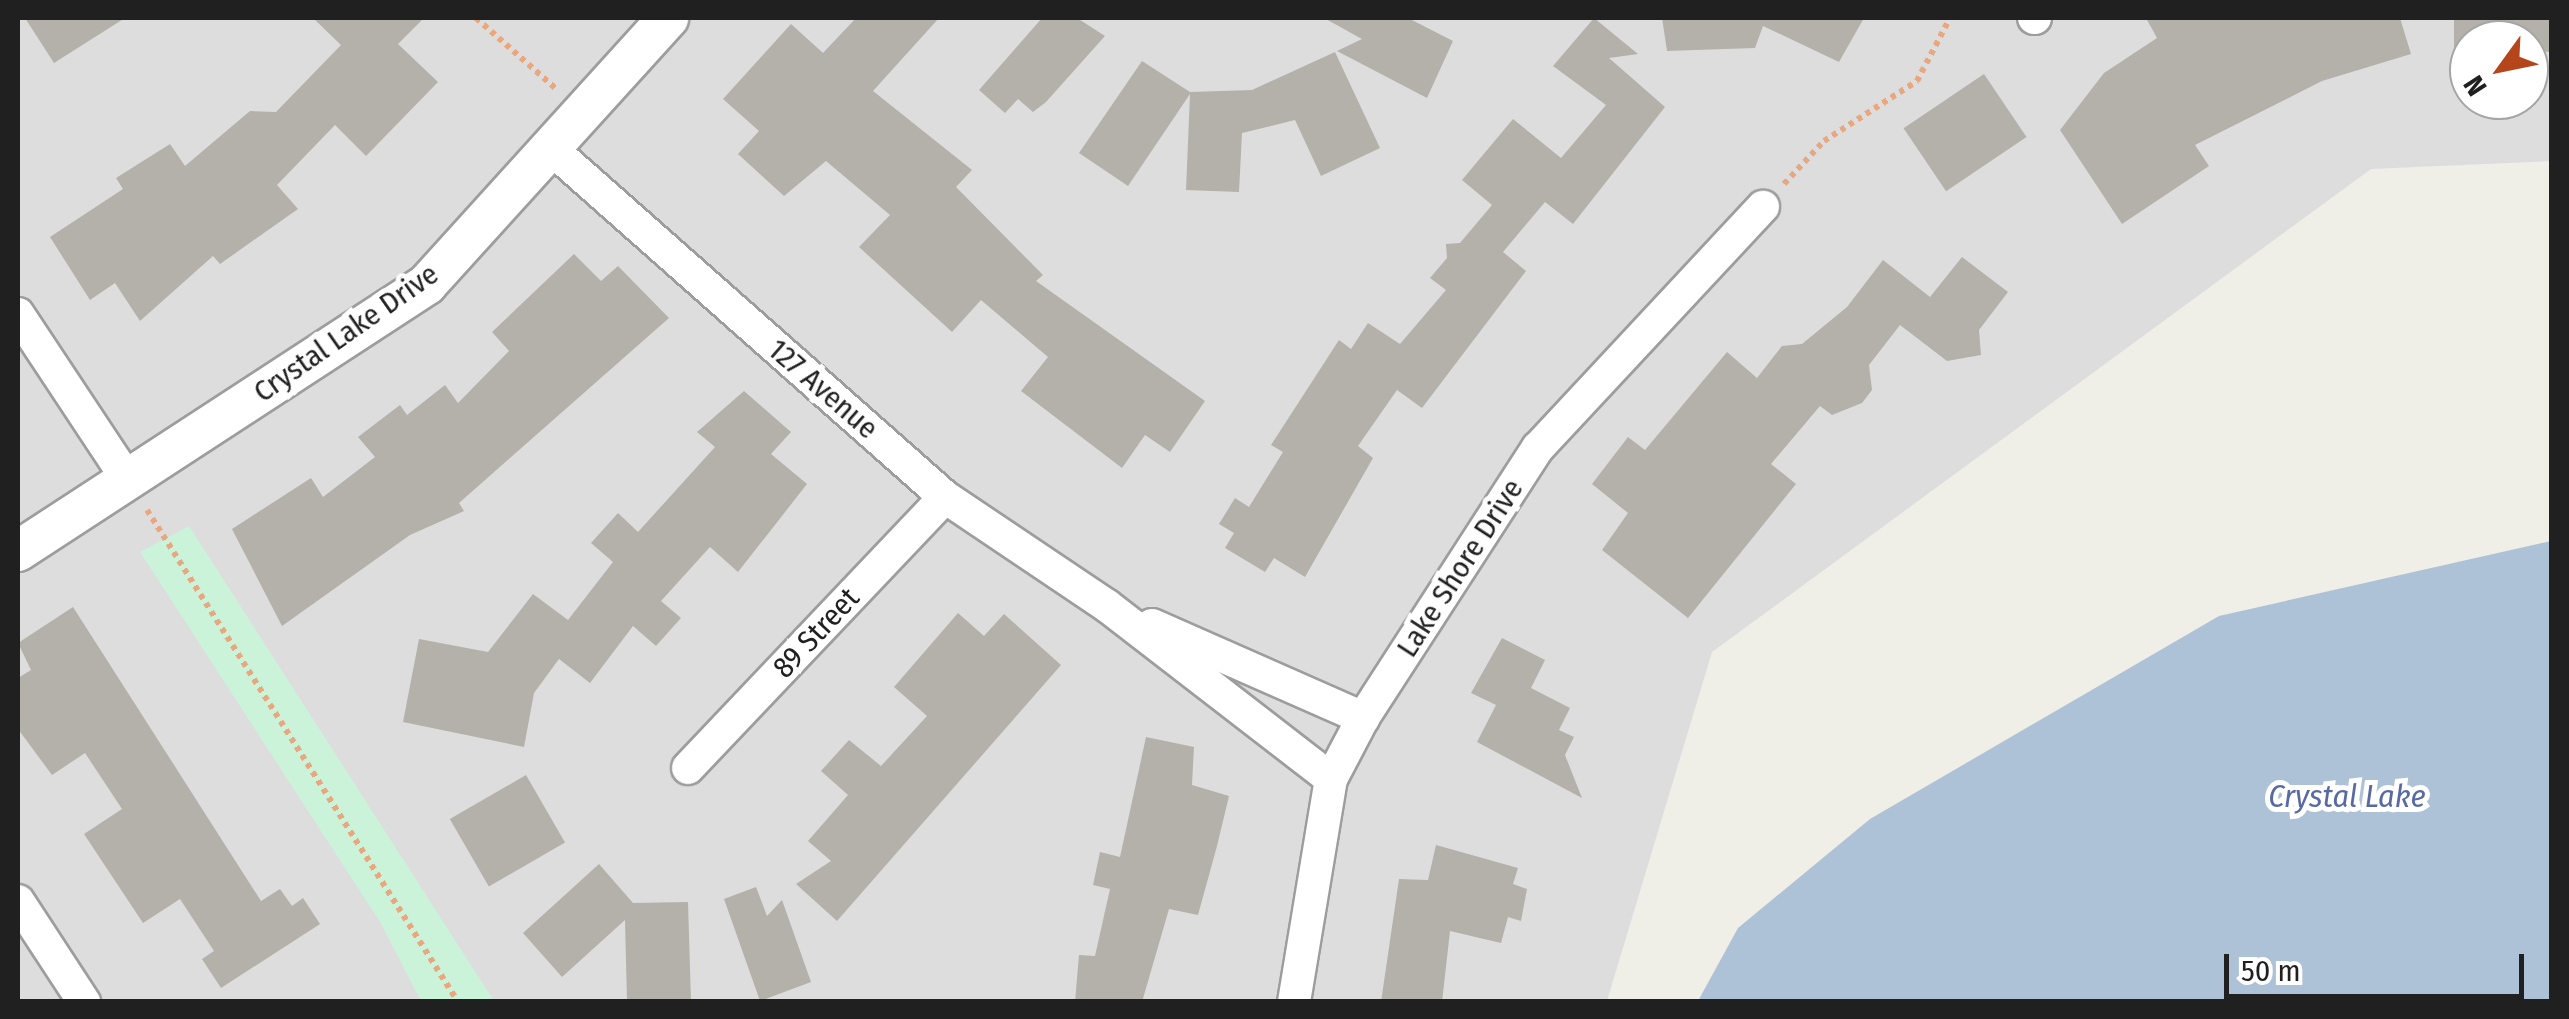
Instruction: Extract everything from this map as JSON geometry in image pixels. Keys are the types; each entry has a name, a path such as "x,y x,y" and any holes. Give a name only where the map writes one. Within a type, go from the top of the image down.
{"street":[{"name":"Crystal Lake Drive","path":"18,550 427,284 555,152 668,18"},
{"name":"127 Avenue","path":"555,152 945,497 1106,605 1331,779"},
{"name":"Lake Shore Drive","path":"1294,1002 1331,779 1363,718 1538,448 1763,207"},
{"path":"18,314 128,480"},
{"name":"89 Street","path":"688,768 945,497"},
{"name":"127 Avenue","path":"1106,605 1363,718"},
{"path":"18,901 84,1002"}],"path":[{"path":"476,18 586,115"},
{"path":"1763,207 1824,141 1917,81 1950,18"},
{"path":"128,480 458,1002"}],"shaded area":[{"path":"18,18 2551,18 2551,161 2371,169 1712,652 1607,1001 18,1001"}],"green space":[{"path":"189,526 494,1001 421,1001 380,922 140,552"}],"water":[{"name":"Crystal Lake","path":"2551,541 2551,1001 1698,1001 1738,928 1870,819 2219,616"}],"building":[{"path":"25,18 125,18 54,63"},
{"path":"313,18 424,18 398,44 438,82 366,156 335,125 277,185 298,209 220,264 213,256 140,321 115,283 90,300 50,237 123,189 116,178 170,144 185,166 250,111 276,112 341,45"},
{"path":"856,18 939,18 873,91 972,170 956,187 1043,275 1036,281 1205,401 1170,452 1145,435 1122,468 1021,391 1048,357 981,300 952,332 859,247 890,215 826,161 784,196 738,154 759,131 723,99 791,24 823,53"},
{"path":"1042,18 1077,18 1105,36 1046,102 1033,112 1018,99 1005,113 979,90"},
{"path":"1324,18 1408,18 1453,41 1427,98 1337,51 1362,39"},
{"path":"1594,18 1638,54 1609,58 1665,107 1573,224 1545,202 1503,252 1526,271 1422,408 1397,390 1358,446 1373,458 1305,577 1274,558 1265,572 1225,548 1234,533 1219,524 1235,498 1249,507 1283,452 1271,445 1339,340 1351,349 1368,323 1400,344 1446,290 1430,278 1447,258 1446,244 1460,243 1492,205 1462,180 1513,119 1561,158 1606,105 1553,66"},
{"path":"1662,18 1864,18 1839,62 1763,26 1755,48 1667,51"},
{"path":"2146,18 2400,18 2411,54 2322,81 2195,145 2209,166 2122,224 2060,130 2104,73 2157,38"},
{"path":"2552,18 2552,52 2549,20 2454,20"},
{"path":"1335,52 1380,148 1321,176 1295,120 1242,133 1239,192 1186,190 1190,94 1128,186 1079,153 1142,61 1190,92 1252,90"},
{"path":"1984,74 2026,137 1946,191 1904,128"},
{"path":"574,254 601,281 618,266 669,318 459,503 464,511 410,535 282,626 232,529 311,478 323,497 375,457 358,437 400,405 407,415 445,385 458,403 509,351 492,332"},
{"path":"1962,257 2008,292 1979,330 1981,355 1947,361 1900,325 1869,365 1872,390 1862,403 1832,415 1820,406 1771,464 1796,484 1688,618 1602,550 1628,513 1592,484 1628,437 1645,450 1727,352 1757,378 1782,346 1802,344 1847,307 1883,260 1930,297"},
{"path":"744,391 791,432 771,454 807,484 738,572 710,547 661,601 681,618 656,646 633,626 590,683 559,659 534,693 524,747 403,722 419,639 488,652 533,594 568,620 613,562 591,543 618,513 638,532 715,447 697,432"},
{"path":"73,607 261,901 280,889 292,906 303,898 320,924 221,988 202,959 214,951 180,899 143,923 84,834 122,809 85,753 52,775 18,729 18,678 31,670 18,643"},
{"path":"958,613 984,636 1004,614 1061,665 837,921 796,884 831,861 808,841 848,795 821,771 849,740 881,766 927,716 894,687"},
{"path":"1502,638 1545,660 1531,688 1570,708 1559,730 1574,737 1565,755 1582,798 1477,742 1496,705 1471,693"},
{"path":"1146,737 1194,747 1192,785 1229,796 1217,846 1198,915 1169,909 1142,1002 1075,1002 1079,955 1095,956 1110,889 1093,885 1100,852 1120,857"},
{"path":"526,775 565,843 489,887 450,819"},
{"path":"1436,845 1518,868 1513,884 1527,889 1521,921 1508,917 1501,943 1450,931 1442,1002 1381,1002 1399,879 1428,880"},
{"path":"599,864 633,903 688,902 691,1002 627,1002 625,920 562,977 523,933"},
{"path":"756,887 767,916 782,900 811,982 760,1001 724,899"}]}
